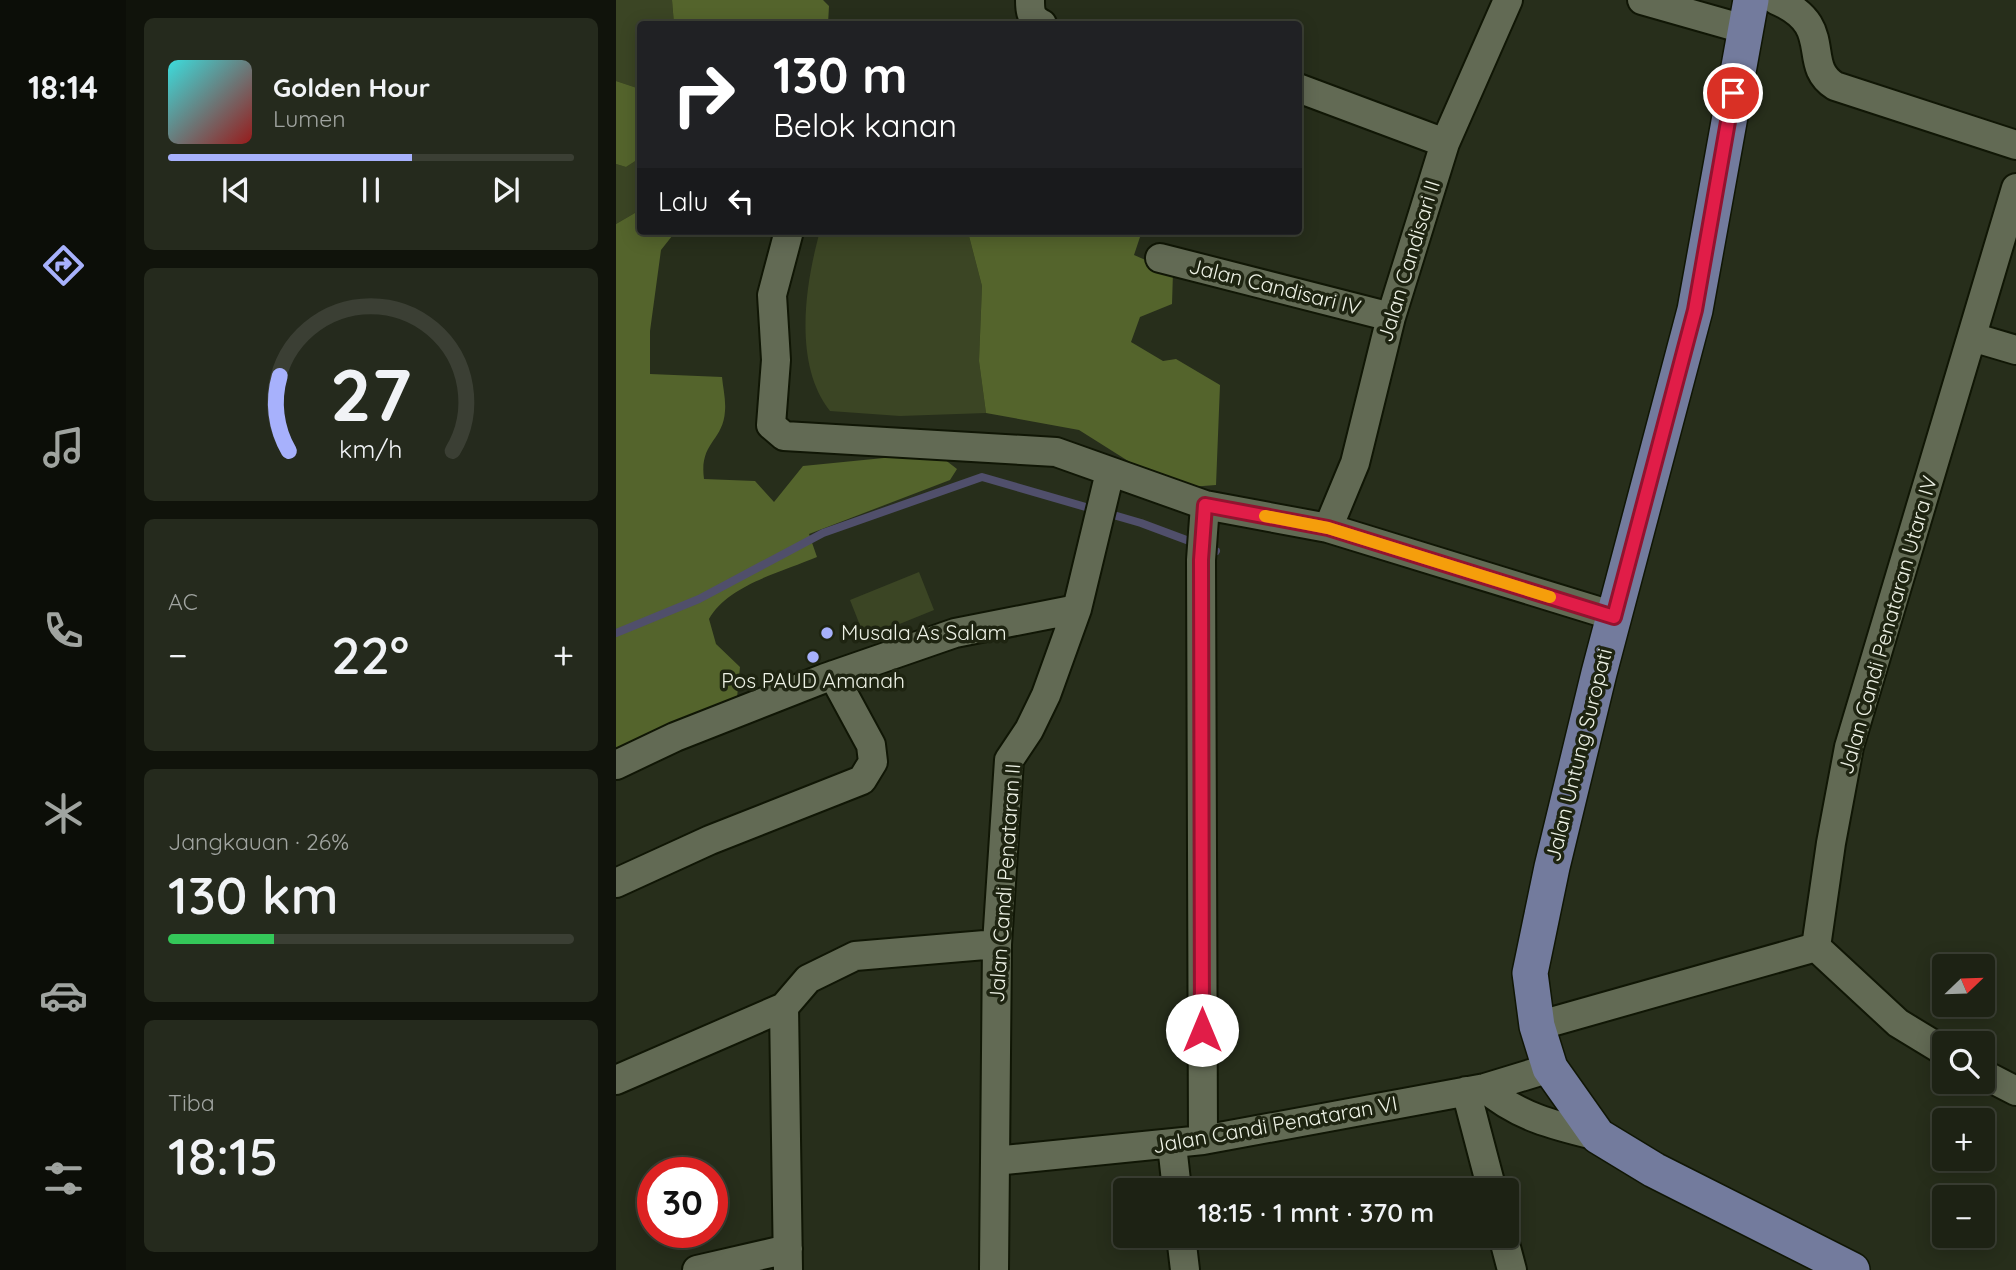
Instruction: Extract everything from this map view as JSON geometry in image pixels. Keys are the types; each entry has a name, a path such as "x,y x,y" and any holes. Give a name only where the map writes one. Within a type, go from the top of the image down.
{"main road":[{"name":"Jalan Untung Suropati","path":"1748,15 1695,310 1614,617 1552,867 1530,972 1537,1026 1550,1068 1598,1136 1654,1170 1852,1270"}],"street":[{"path":"1030,0 1030,13 1036,21"},
{"name":"Jalan Candisari II","path":"1328,528 1355,463 1391,317 1445,143 1508,0"},
{"path":"1642,0 1748,15"},
{"path":"1776,0 1796,8 1807,19 1821,70 1825,79 1835,86 2016,145"},
{"path":"1302,89 1445,143"},
{"name":"Jalan Candi Penataran Utara IV","path":"1816,947 1831,843 1849,747 2016,188"},
{"path":"788,235 772,295 776,360 771,425 784,436 1056,452 1107,484 1328,528 1614,617"},
{"name":"Jalan Candisari IV","path":"1160,258 1391,317"},
{"path":"1972,337 2016,350"},
{"name":"Jalan Candi Penataran II","path":"994,1270 997,944 1009,760 1029,730 1046,695 1077,609 1107,484"},
{"path":"1203,1140 1202,549 1205,505"},
{"path":"616,765 675,737 833,675 955,633 1077,609"},
{"path":"616,883 710,840 862,780 873,762 871,745 833,675"},
{"path":"616,1080 784,1007 808,979 855,956 997,944"},
{"path":"1537,1026 1816,947 1898,1023 1932,1044"},
{"path":"697,1270 788,1260 784,1007"},
{"name":"Jalan Candi Penataran VI","path":"995,1161 1203,1140 1476,1089 1550,1068"},
{"path":"1995,1080 2016,1091"},
{"path":"1476,1089 1539,1122 1598,1136"},
{"path":"1476,1089 1490,1178"},
{"path":"1172,1145 1176,1178"},
{"path":"1182,1248 1185,1270"},
{"path":"1506,1248 1512,1270"}],"green space":[{"path":"616,0 672,0 674,21 637,21 637,88 616,81"},
{"path":"672,0 823,0 829,6 828,21 674,21"},
{"path":"616,81 637,88 637,160 626,167 616,164"},
{"path":"637,160 637,212 616,224 616,164 626,167"},
{"path":"637,212 637,235 673,235 661,250 650,331 650,374 722,377 725,411 720,430 705,457 704,479 755,481 774,502 803,466 914,455 944,459 957,469 950,480 809,534 817,557 757,581 729,597 709,619 716,644 740,667 737,698 616,749 616,224"},
{"path":"819,235 969,236 982,286 979,361 986,413 900,416 830,411 818,392 807,348 807,299"},
{"path":"965,235 1141,235 1134,255 1173,272 1172,304 1140,317 1131,342 1163,361 1176,359 1220,385 1216,485 1190,487 1152,476 1079,430 986,413 979,361 982,286 969,236"},
{"path":"919,572 934,610 865,638 850,600"}],"waterway":[{"path":"616,633 699,599 823,533 982,477 1141,523 1216,551"}],"slow traffic":[{"path":"1265,516 1328,528 1550,597"}],"place":[{"name":"Musala As Salam","path":"827,633"},
{"name":"Pos PAUD Amanah","path":"813,657"}],"route":[{"path":"1202,1030 1201,560 1205,505 1328,528 1614,617 1695,310 1733,93"}]}
